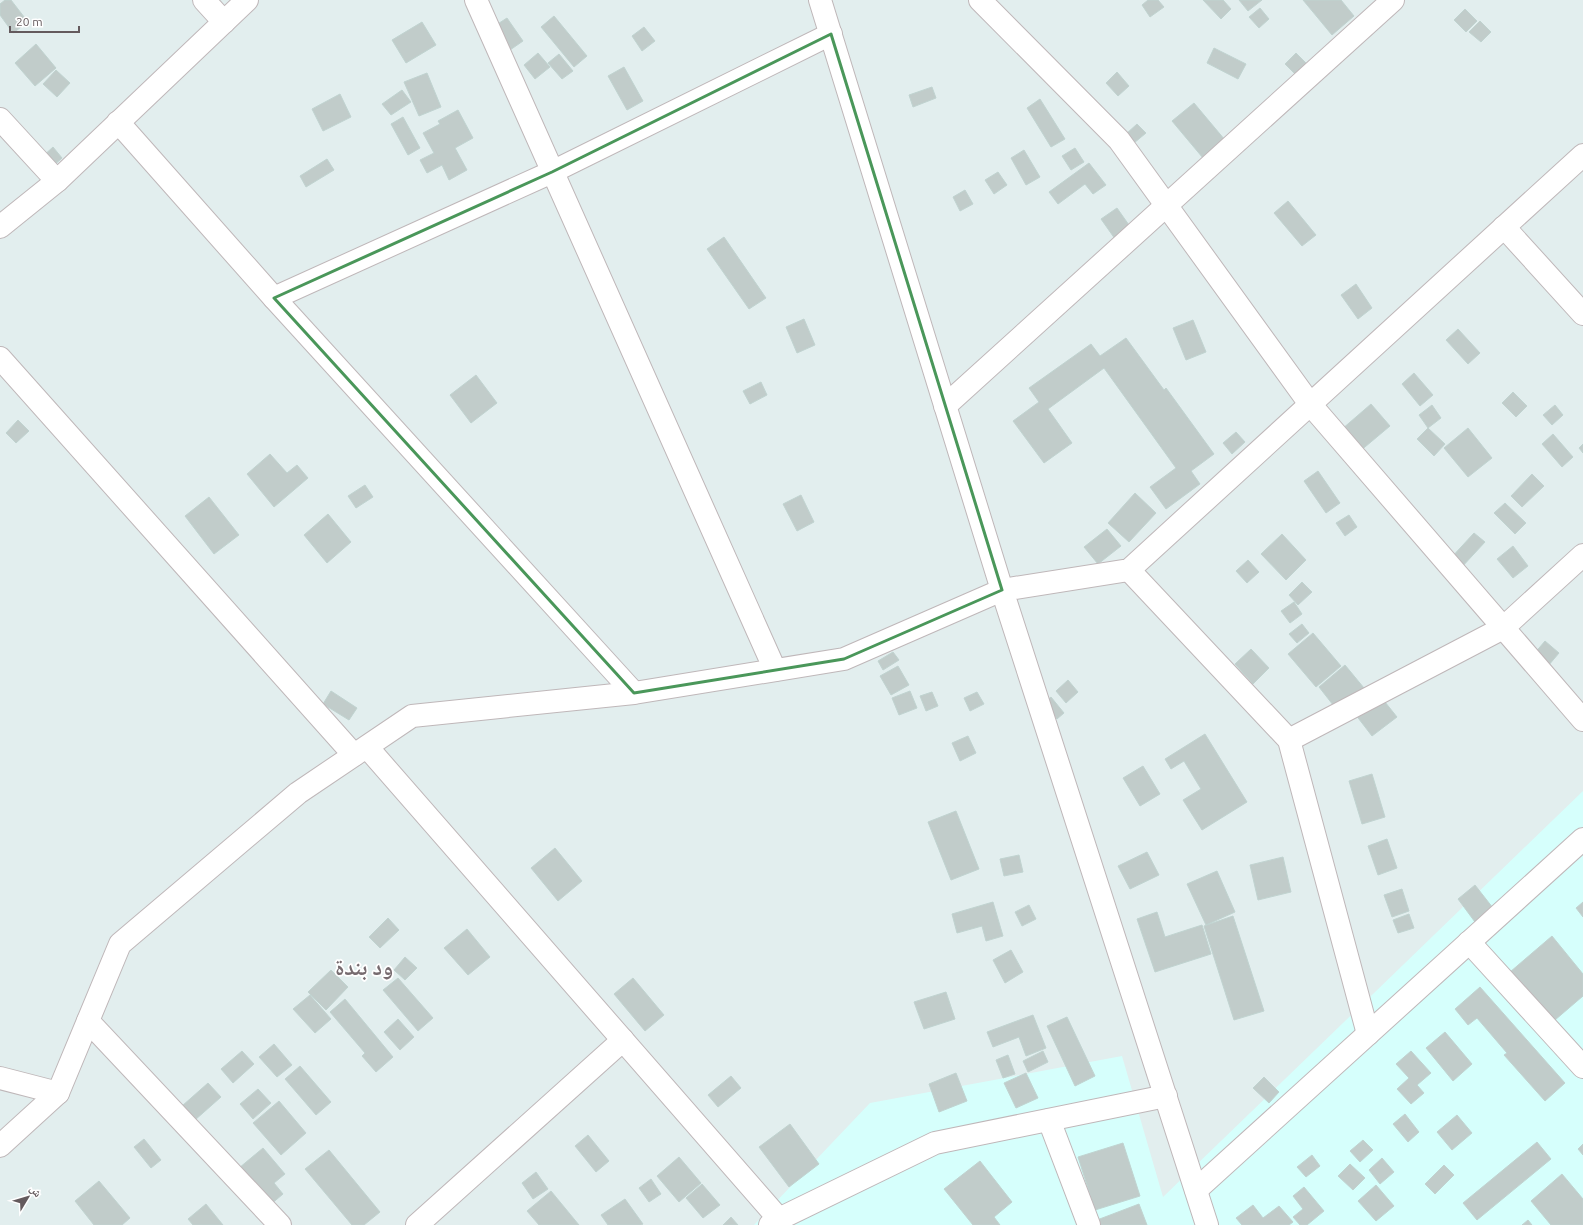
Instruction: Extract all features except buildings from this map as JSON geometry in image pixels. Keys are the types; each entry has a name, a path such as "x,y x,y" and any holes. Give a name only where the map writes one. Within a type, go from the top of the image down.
{"street":[{"path":"204,0 224,22"},
{"path":"0,227 56,181 247,0"},
{"path":"476,0 775,670"},
{"path":"820,0 1002,590 1207,1225"},
{"path":"980,0 1119,140 1310,404 1583,720"},
{"path":"945,406 1394,0"},
{"path":"274,298 552,172 831,34"},
{"path":"0,119 56,181"},
{"path":"118,122 274,298 634,693"},
{"path":"0,1146 58,1093 120,944 298,793 412,716 634,693 844,659 1002,590 1129,570 1583,155"},
{"path":"1504,227 1583,314"},
{"path":"0,358 623,1040 774,1222 935,1143 1166,1096"},
{"path":"1289,740 1503,628 1583,555"},
{"path":"1129,570 1289,740 1368,1034"},
{"path":"1196,1190 1583,839"},
{"path":"1469,942 1583,1067"},
{"path":"88,1021 280,1225"},
{"path":"417,1225 623,1040"},
{"path":"0,1078 58,1093"},
{"path":"1049,1120 1089,1225"}],"highlighted area":[{"path":"831,34 1002,590 844,659 634,693 274,298 552,172"}],"shaded area":[{"path":"1583,791 1583,1225 754,1225 870,1103 1122,1056 1163,1197"}],"district":[{"name":"ود بندة","path":"364,967"}]}
